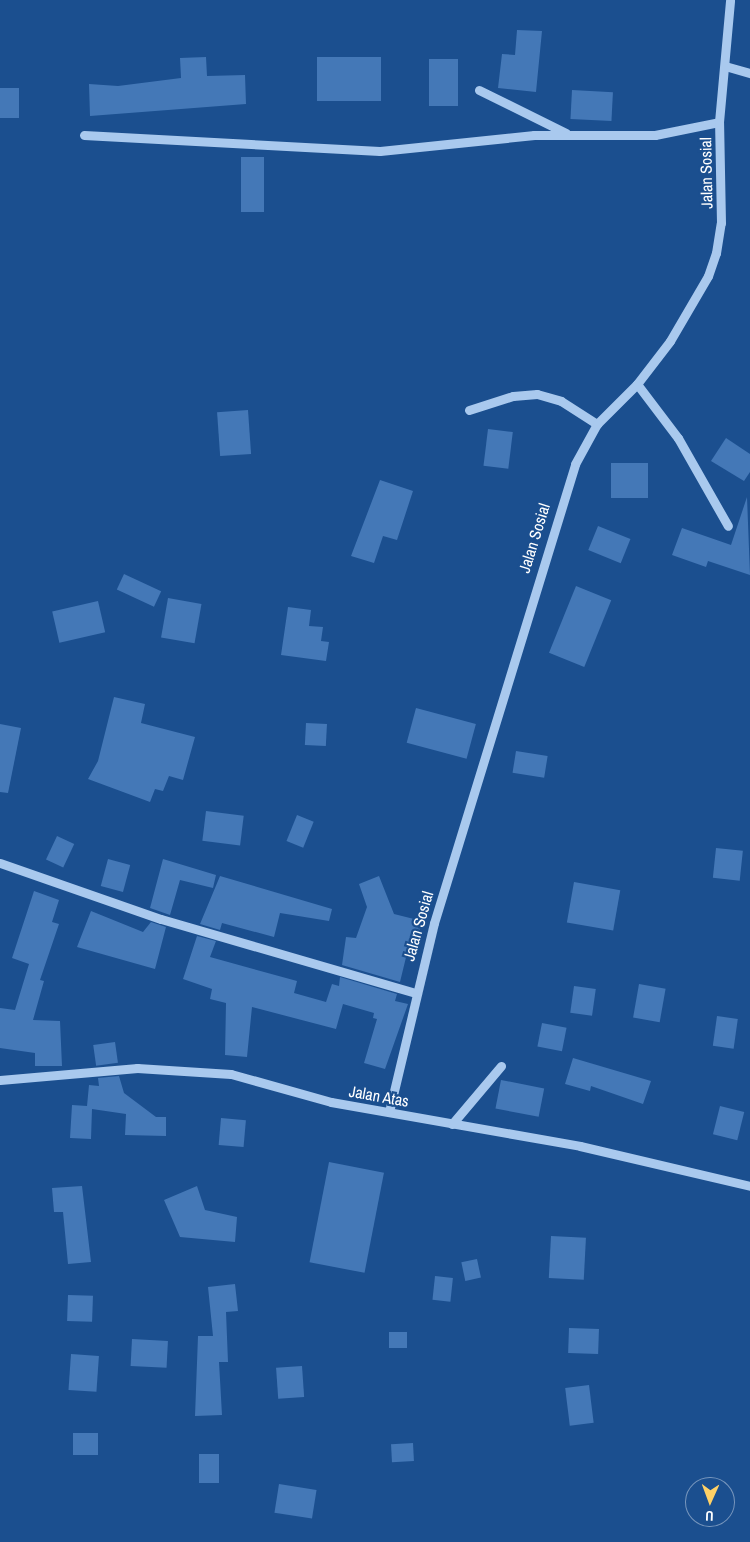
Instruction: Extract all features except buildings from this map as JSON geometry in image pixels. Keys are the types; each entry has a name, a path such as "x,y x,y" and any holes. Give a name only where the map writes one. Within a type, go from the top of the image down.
{"street":[{"name":"Jalan Sosial","path":"389,1112 416,993 562,497 596,424 637,384 670,341 708,276 716,253 721,223 719,122 726,66 730,0"},
{"path":"726,66 750,73"},
{"path":"479,90 568,134"},
{"path":"84,135 380,151 568,134 655,135 719,122"},
{"path":"637,384 678,438 728,526"},
{"path":"469,410 513,396 536,394 560,401 596,424"},
{"path":"0,863 161,919 416,993"},
{"path":"452,1124 501,1066"},
{"name":"Jalan Atas","path":"0,1080 137,1068 192,1069 389,1112 580,1146 750,1186"}]}
